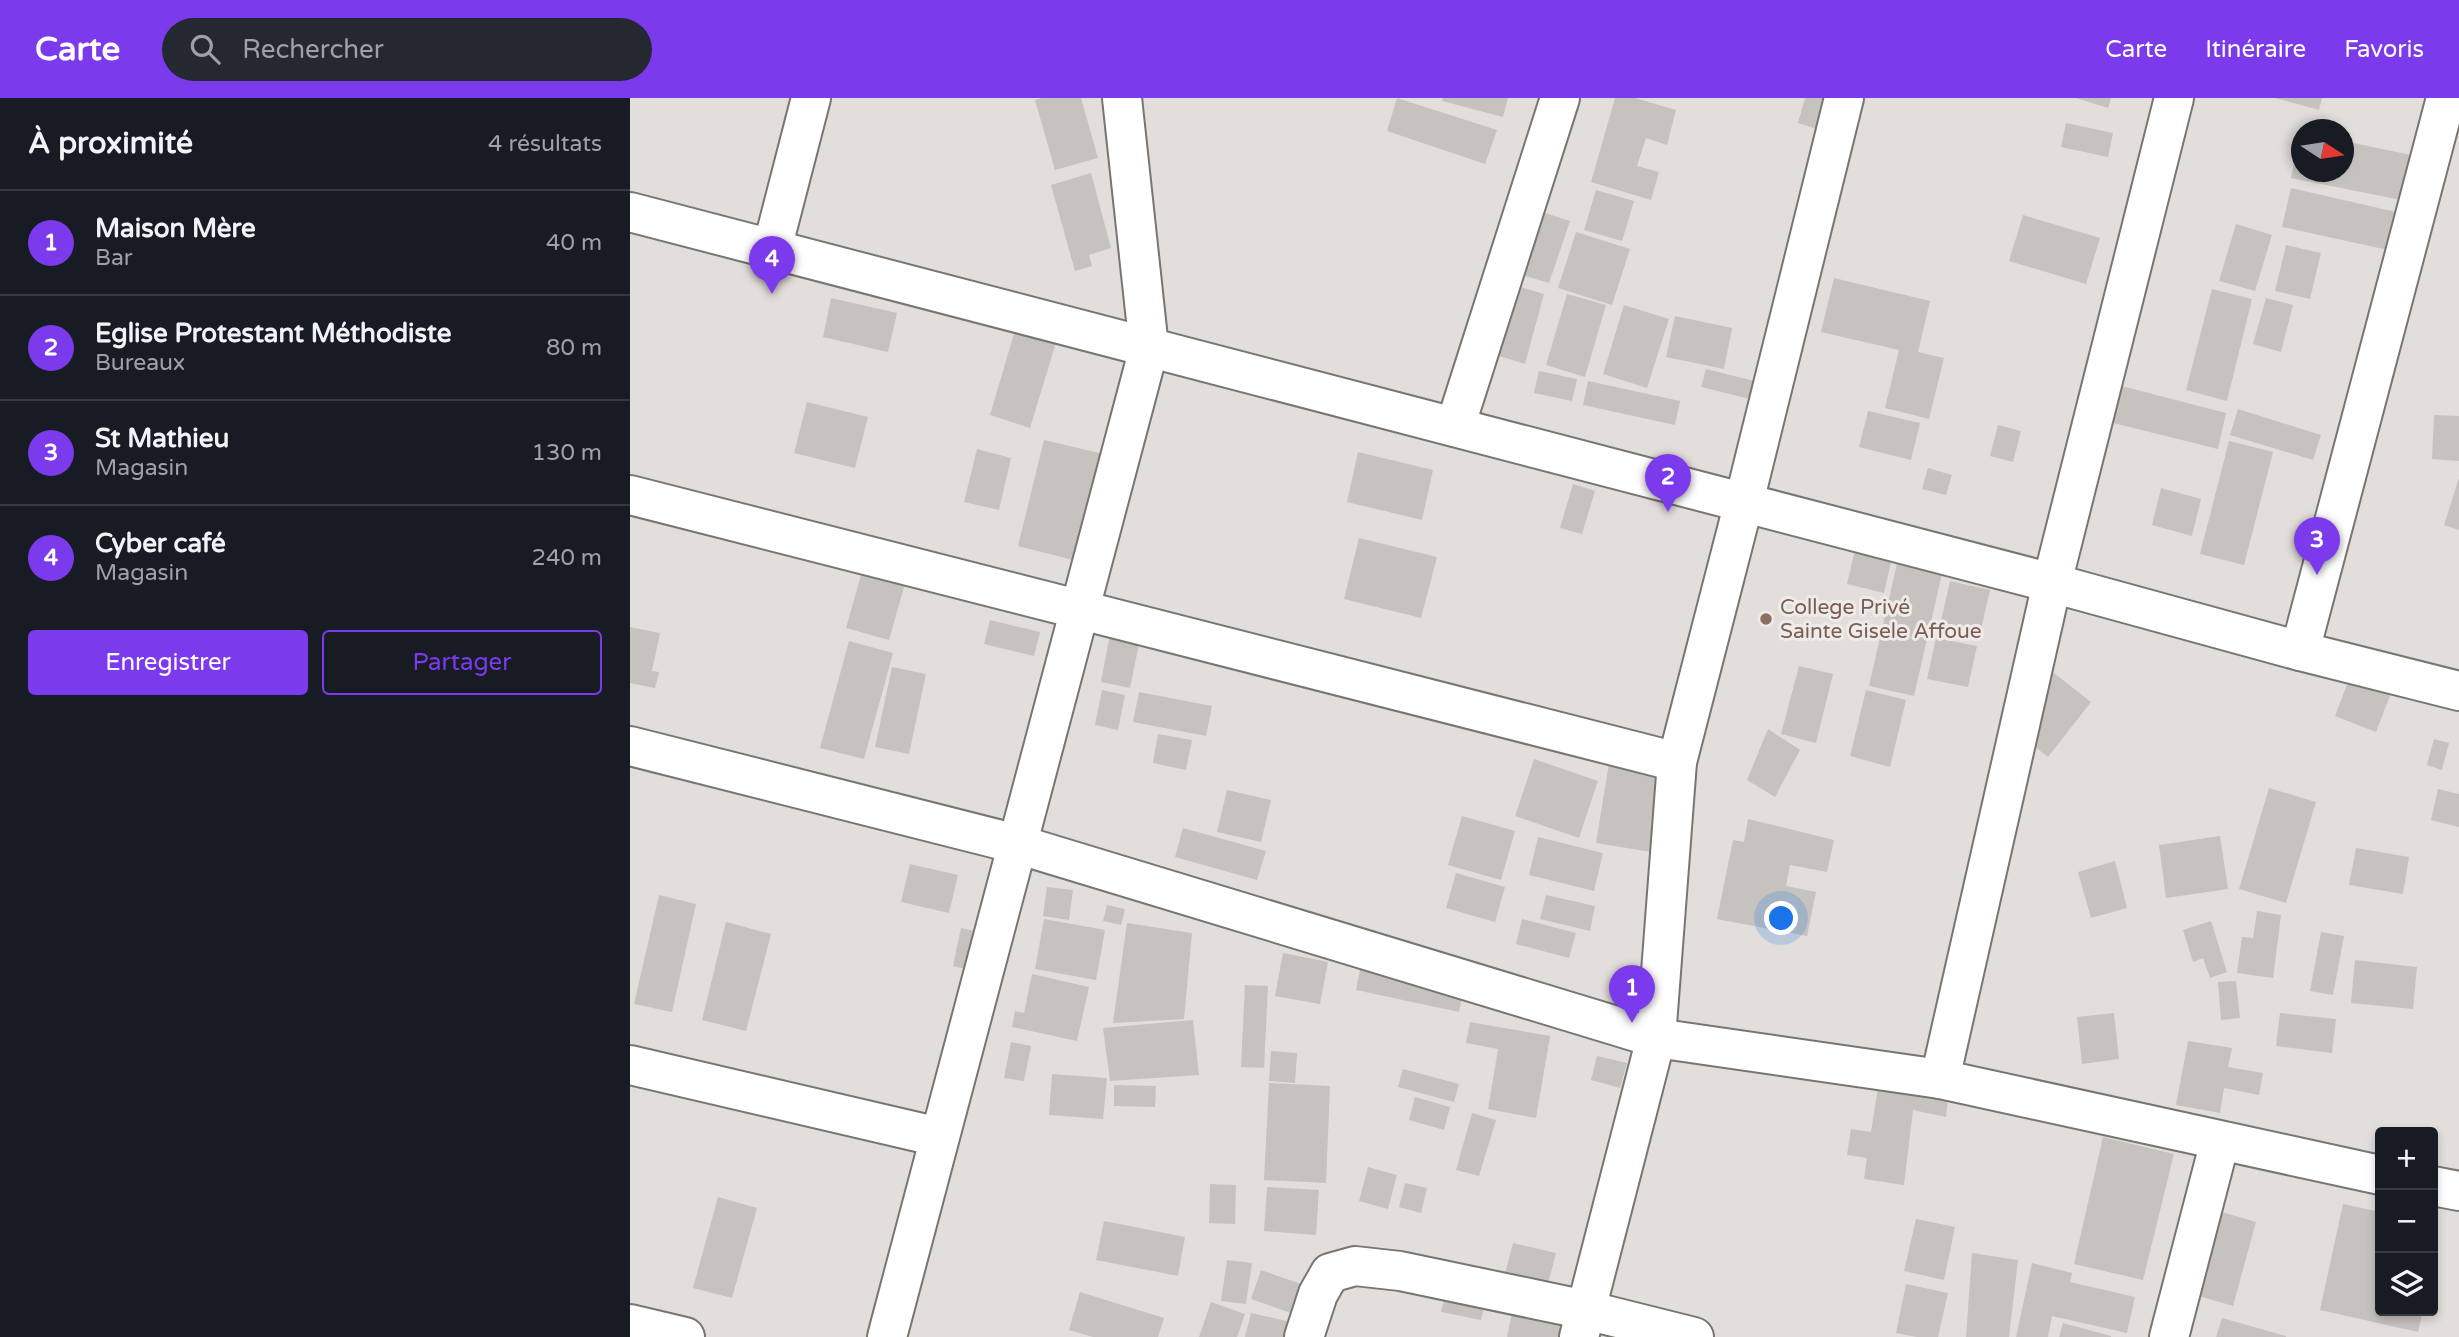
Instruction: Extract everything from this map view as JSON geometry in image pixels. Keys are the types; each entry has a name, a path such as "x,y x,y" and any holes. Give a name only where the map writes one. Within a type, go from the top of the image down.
{"street":[{"path":"772,249 811,98"},
{"path":"887,1337 1149,348 1122,98"},
{"path":"1455,427 1560,98"},
{"path":"1582,1324 1656,1038 1677,762 1843,98"},
{"path":"1940,1079 2052,583 2174,98"},
{"path":"2300,651 2446,98"},
{"path":"630,212 2459,691"},
{"path":"630,495 1677,762"},
{"path":"630,746 1017,844 1656,1038 1940,1079 2375,1174"},
{"path":"630,1065 939,1137"},
{"path":"2169,1337 2220,1142"},
{"path":"2438,1187 2459,1191"},
{"path":"1304,1337 1318,1294 1330,1273 1355,1266 1400,1271 1582,1324 1694,1337"},
{"path":"630,1324 685,1337"}],"building":[{"path":"1081,98 1098,158 1055,170 1035,100"},
{"path":"1397,98 1497,130 1485,164 1387,131"},
{"path":"1443,98 1508,98 1503,117 1442,101"},
{"path":"1615,98 1635,98 1676,110 1667,145 1646,138 1637,166 1659,172 1651,200 1591,182"},
{"path":"1805,98 1832,98 1823,131 1798,123"},
{"path":"2076,98 2111,98 2108,108"},
{"path":"2275,98 2322,98 2319,110"},
{"path":"2066,123 2113,133 2108,157 2061,147"},
{"path":"2354,143 2430,159 2421,204 2311,182 2354,182"},
{"path":"1091,173 1111,248 1089,255 1092,266 1075,271 1051,185"},
{"path":"2291,188 2396,212 2388,250 2282,227"},
{"path":"1596,190 1634,201 1622,241 1584,230"},
{"path":"1542,212 1570,221 1549,283 1522,275"},
{"path":"2023,215 2100,238 2086,284 2009,261"},
{"path":"2236,224 2272,235 2255,291 2219,281"},
{"path":"1576,232 1630,249 1612,305 1558,288"},
{"path":"2286,245 2321,253 2310,299 2275,291"},
{"path":"1834,278 1930,301 1918,352 1944,358 1929,419 1885,408 1899,350 1821,332"},
{"path":"1517,286 1544,294 1525,364 1496,355"},
{"path":"2212,289 2252,299 2227,401 2186,390"},
{"path":"1567,294 1606,305 1585,377 1546,365"},
{"path":"831,298 897,313 888,352 823,337"},
{"path":"2266,298 2293,305 2281,352 2253,344"},
{"path":"1624,305 1669,319 1647,388 1603,374"},
{"path":"1675,316 1732,328 1724,369 1666,357"},
{"path":"1016,327 1057,339 1030,428 990,415"},
{"path":"1706,369 1754,381 1750,399 1701,387"},
{"path":"1539,371 1577,379 1572,401 1534,393"},
{"path":"1588,381 1680,401 1675,425 1583,405"},
{"path":"2110,383 2226,413 2218,449 2101,420"},
{"path":"807,402 868,417 855,468 794,453"},
{"path":"2238,409 2321,435 2313,460 2230,435"},
{"path":"1868,411 1920,423 1911,460 1859,447"},
{"path":"2434,415 2459,416 2459,461 2432,459"},
{"path":"1998,425 2021,431 2013,462 1990,456"},
{"path":"1044,440 1104,454 1077,561 1018,546"},
{"path":"2229,441 2273,452 2244,565 2200,554"},
{"path":"977,449 1011,458 999,510 964,502"},
{"path":"1358,452 1433,470 1422,520 1347,502"},
{"path":"1928,468 1952,475 1946,495 1922,489"},
{"path":"2459,478 2459,530 2444,525"},
{"path":"1573,484 1595,491 1582,534 1560,528"},
{"path":"2161,488 2201,499 2192,536 2152,525"},
{"path":"1898,531 1884,593 1847,584 1855,550"},
{"path":"1359,538 1437,557 1421,618 1344,599"},
{"path":"1901,546 1946,556 1914,696 1869,686"},
{"path":"869,547 912,559 889,640 846,628"},
{"path":"1950,581 1990,590 1980,634 1940,625"},
{"path":"990,620 1040,632 1034,656 984,644"},
{"path":"630,627 660,633 652,671 659,672 655,688 630,683"},
{"path":"1110,634 1140,639 1130,688 1101,682"},
{"path":"1936,638 1977,646 1968,687 1927,679"},
{"path":"849,641 893,653 864,759 820,748"},
{"path":"1799,666 1833,674 1816,743 1781,734"},
{"path":"892,667 926,674 909,754 875,747"},
{"path":"2054,673 2091,702 2048,757 2010,728"},
{"path":"2350,677 2391,693 2376,732 2335,716"},
{"path":"1102,690 1125,695 1118,730 1095,725"},
{"path":"1866,690 1906,700 1890,767 1850,756"},
{"path":"1139,692 1212,706 1206,736 1133,722"},
{"path":"1768,729 1800,750 1775,797 1747,780"},
{"path":"1158,734 1192,740 1186,770 1153,763"},
{"path":"2434,739 2449,743 2442,770 2427,765"},
{"path":"1612,745 1663,754 1670,855 1596,843"},
{"path":"1534,759 1598,781 1579,838 1515,816"},
{"path":"2269,788 2316,802 2286,903 2239,889"},
{"path":"2438,789 2459,794 2459,827 2431,820"},
{"path":"1227,790 1271,800 1261,842 1217,832"},
{"path":"1462,816 1515,831 1501,880 1448,865"},
{"path":"1748,819 1834,840 1827,872 1790,865 1786,886 1816,892 1807,936 1717,919 1733,840 1744,842"},
{"path":"1183,828 1266,851 1257,880 1175,857"},
{"path":"2220,836 2228,889 2166,898 2159,845"},
{"path":"1538,837 1603,853 1594,891 1529,875"},
{"path":"2356,848 2409,857 2403,894 2349,885"},
{"path":"2115,861 2127,908 2091,918 2078,872"},
{"path":"910,864 958,875 949,913 901,902"},
{"path":"1456,873 1505,887 1495,922 1446,908"},
{"path":"1047,887 1073,890 1069,920 1043,916"},
{"path":"659,895 696,904 672,1012 634,1004"},
{"path":"1546,895 1595,906 1590,931 1540,919"},
{"path":"1107,905 1125,909 1121,925 1103,921"},
{"path":"2257,911 2281,915 2273,978 2237,973 2242,937 2253,938"},
{"path":"1044,919 1105,930 1096,980 1035,969"},
{"path":"1522,919 1576,933 1569,958 1516,944"},
{"path":"2211,921 2227,972 2210,978 2203,958 2193,962 2183,930"},
{"path":"726,922 771,934 746,1031 702,1020"},
{"path":"1127,923 1192,933 1184,1019 1113,1023"},
{"path":"961,928 992,935 983,973 953,966"},
{"path":"2321,932 2344,936 2333,995 2310,991"},
{"path":"1283,953 1328,962 1320,1004 1275,996"},
{"path":"1363,955 1466,977 1459,1012 1356,990"},
{"path":"2355,960 2417,967 2413,1009 2351,1003"},
{"path":"1032,974 1089,987 1077,1041 1012,1027 1015,1011 1024,1013"},
{"path":"2236,981 2240,1018 2221,1020 2218,982"},
{"path":"1245,985 1268,986 1264,1068 1241,1067"},
{"path":"2114,1013 2119,1059 2082,1064 2077,1017"},
{"path":"2280,1013 2336,1019 2332,1053 2276,1046"},
{"path":"1193,1020 1199,1075 1110,1081 1103,1028"},
{"path":"1470,1022 1550,1036 1536,1118 1488,1109 1498,1049 1466,1043"},
{"path":"2188,1041 2232,1048 2228,1067 2263,1073 2259,1095 2224,1088 2220,1113 2176,1105"},
{"path":"1011,1042 1031,1046 1024,1081 1004,1078"},
{"path":"1271,1051 1297,1053 1295,1083 1269,1081"},
{"path":"1597,1056 1627,1063 1620,1088 1591,1080"},
{"path":"1403,1069 1459,1084 1454,1102 1398,1087"},
{"path":"1052,1074 1107,1078 1103,1119 1049,1115"},
{"path":"1880,1074 1949,1089 1946,1117 1913,1110 1904,1185 1864,1179 1867,1158 1847,1155 1851,1129 1871,1132"},
{"path":"1269,1083 1330,1086 1326,1183 1264,1180"},
{"path":"1114,1085 1156,1086 1155,1107 1114,1106"},
{"path":"1415,1097 1450,1107 1444,1130 1409,1120"},
{"path":"1472,1113 1496,1120 1479,1176 1456,1170"},
{"path":"2103,1137 2174,1154 2143,1280 2074,1264"},
{"path":"1368,1167 1397,1175 1388,1209 1359,1201"},
{"path":"1405,1183 1427,1188 1421,1213 1399,1207"},
{"path":"1210,1184 1236,1185 1235,1224 1209,1223"},
{"path":"1267,1187 1319,1190 1316,1235 1264,1231"},
{"path":"718,1197 757,1208 732,1298 693,1288"},
{"path":"2343,1204 2375,1211 2375,1316 2422,1316 2418,1332 2320,1310"},
{"path":"2215,1210 2256,1222 2233,1306 2192,1294"},
{"path":"1916,1219 1955,1227 1944,1280 1904,1271"},
{"path":"1104,1221 1185,1237 1178,1276 1096,1260"},
{"path":"1513,1243 1556,1253 1548,1284 1505,1274"},
{"path":"1972,1253 2018,1260 2009,1337 1966,1337"},
{"path":"1227,1260 1252,1263 1246,1304 1221,1301"},
{"path":"2032,1263 2072,1273 2070,1282 2135,1297 2127,1333 2052,1316 2048,1337 2016,1337"},
{"path":"1261,1270 1304,1285 1294,1314 1251,1299"},
{"path":"1906,1284 1948,1293 1938,1337 1896,1333"},
{"path":"1080,1292 1164,1318 1158,1337 1093,1337 1069,1330"},
{"path":"1445,1295 1485,1303 1481,1320 1441,1312"},
{"path":"1211,1302 1245,1314 1237,1337 1199,1337"},
{"path":"1514,1303 1570,1315 1566,1337 1507,1337"},
{"path":"1251,1313 1291,1322 1288,1337 1245,1337"},
{"path":"2222,1318 2286,1336 2286,1337 2216,1337"},
{"path":"2063,1323 2111,1336 2111,1337 2059,1337"}],"place":[{"name":"Cyber café","path":"772,294"},
{"name":"Eglise Protestant Méthodiste","path":"1668,512"},
{"name":"St Mathieu","path":"2317,575"},
{"name":"College Privé Sainte Gisele Affoue","path":"1766,619"},
{"name":"Maison Mère","path":"1632,1023"}]}
